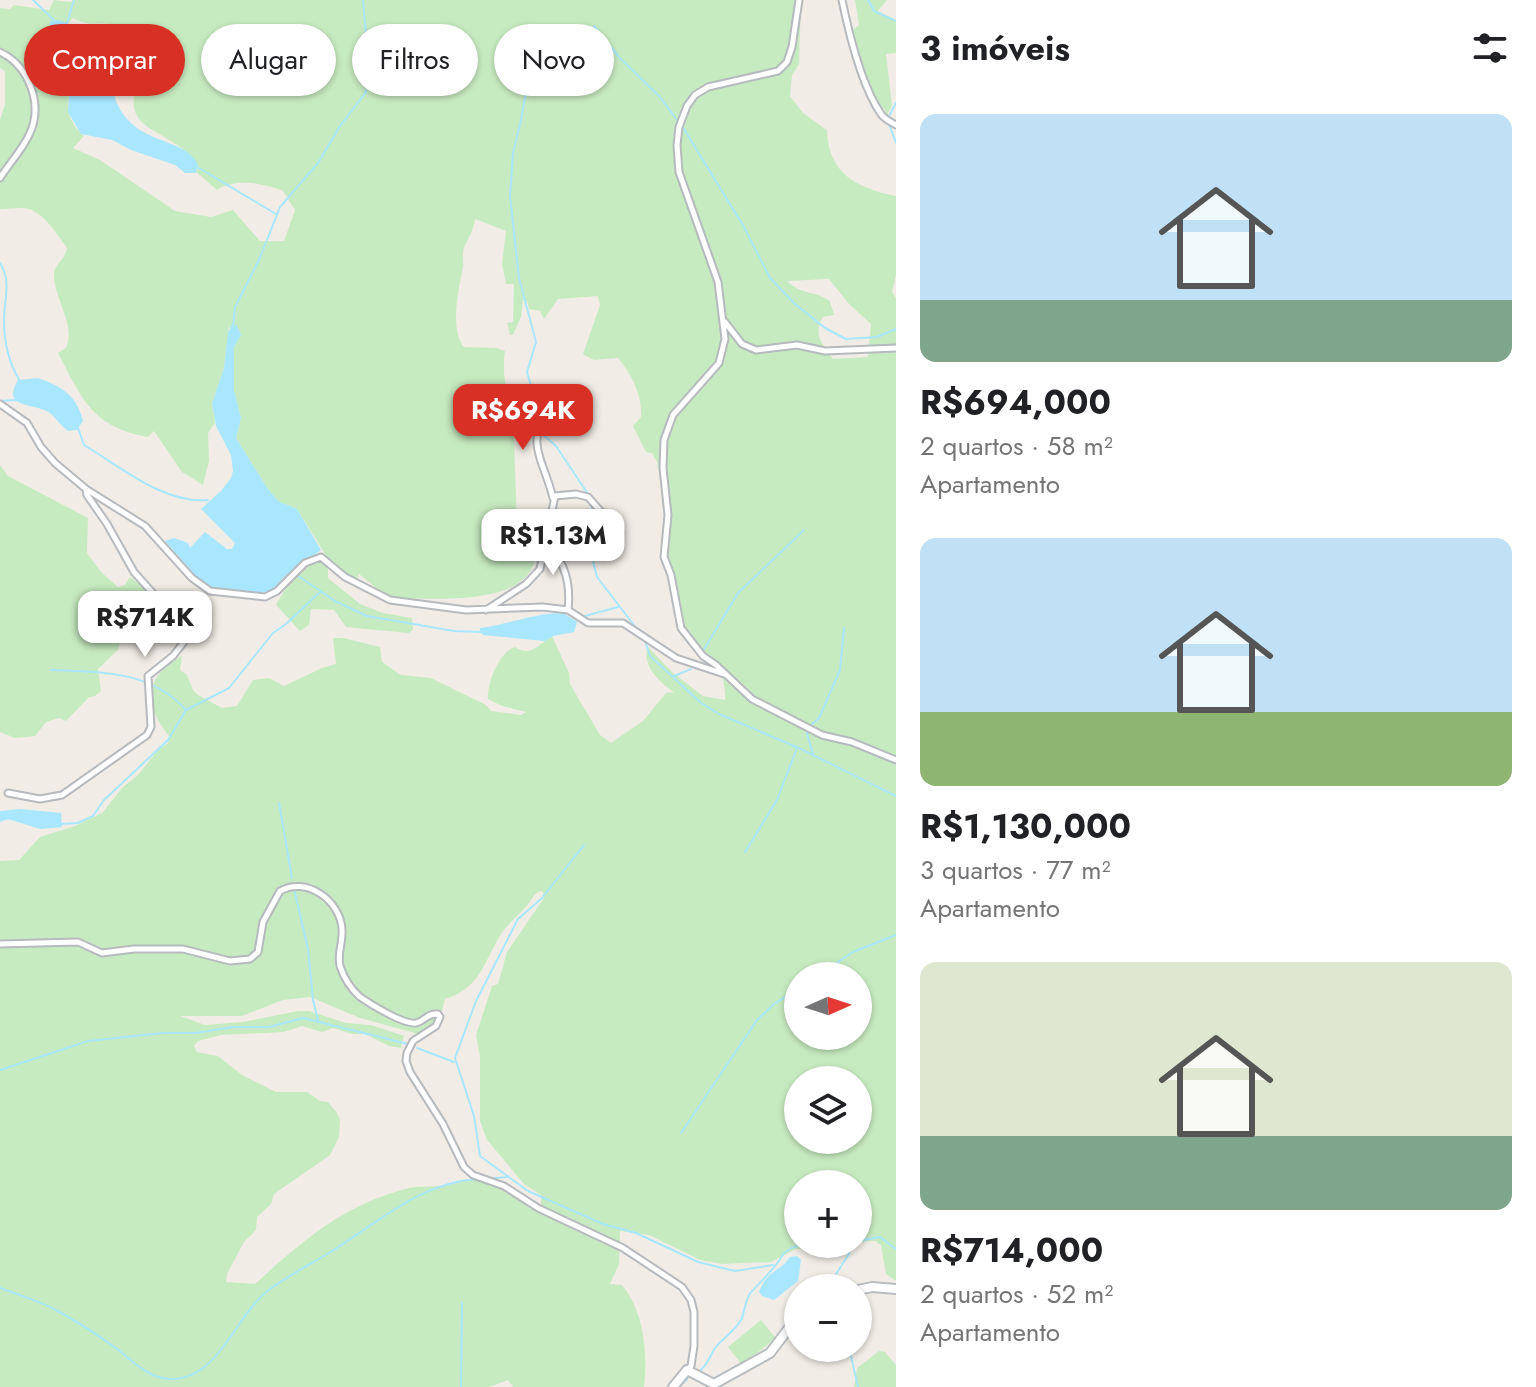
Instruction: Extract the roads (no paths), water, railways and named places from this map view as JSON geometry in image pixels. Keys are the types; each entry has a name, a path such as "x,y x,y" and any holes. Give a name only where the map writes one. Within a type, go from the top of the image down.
{"street":[{"path":"799,0 787,62 778,71 708,87 695,95 687,106 679,127 679,172 718,282 725,339 719,363 673,415 664,440 663,468 668,515 664,548 681,628 699,652 765,708 822,735 852,742 896,760"},
{"path":"842,0 867,83 882,116 896,125"},
{"path":"0,52 11,58 24,72 30,82 34,107 31,132 0,178"},
{"path":"723,318 742,344 756,350 797,345 825,351 896,348"},
{"path":"0,404 27,423 48,456 86,489 145,526 192,578 210,591 265,597 277,591 305,563 321,557 345,577 390,600 447,608 543,607 568,610 588,623 623,623 676,658 725,674"},
{"path":"485,610 534,577 540,569 553,498 536,444 537,428 546,409"},
{"path":"8,793 40,799 62,795 147,735 151,727 148,676 173,656 187,638 185,629 134,572 86,489"},
{"path":"553,498 558,494 583,494 620,533"},
{"path":"547,541 567,573 568,610"},
{"path":"0,944 78,942 102,953 134,949 183,949 214,959 241,961 250,959 258,952 263,922 280,891 295,886 313,888 322,894 340,917 339,959 345,979 353,989 373,1005 408,1023 431,1013 440,1017 436,1026 413,1041 406,1061 464,1167 473,1175 504,1186 538,1208 623,1248 682,1287 691,1300 694,1312 694,1346 691,1366 673,1387"},
{"path":"872,1287 896,1289"},
{"path":"687,1370 714,1384 770,1353 784,1334"}],"water":[{"path":"58,20 68,24 50,24 50,21"},
{"path":"69,96 115,96 122,112 137,128 193,157 198,165 196,173 185,173 175,165 112,140 81,134 68,112"},
{"path":"232,325 237,325 241,335 234,347 234,390 241,418 236,438 278,501 297,509 321,550 283,578 272,591 256,594 215,589 203,584 165,541 174,538 188,543 190,548 205,532 227,549 232,549 235,543 201,509 221,491 233,471 231,455 216,426 212,403 224,368 228,332"},
{"path":"38,378 61,388 77,404 83,421 77,430 68,431 50,413 16,401 13,396 18,380"},
{"path":"563,613 577,622 574,632 553,636 545,641 483,635 480,631 480,628"},
{"path":"20,809 61,813 62,827 40,829 8,819 0,822 0,811"},
{"path":"789,1258 801,1260 799,1274 784,1274 784,1292 774,1300 762,1296 759,1292 769,1275"}],"waterway":[{"path":"33,0 56,22"},
{"path":"67,24 74,0"},
{"path":"233,327 235,307 259,260 280,207 318,163 340,126 366,92 369,70 363,0"},
{"path":"868,0 874,11 896,21"},
{"path":"614,51 660,97 677,120"},
{"path":"525,96 513,153 510,196 519,278 536,342 527,372 539,414"},
{"path":"888,118 896,103"},
{"path":"889,124 896,143"},
{"path":"682,126 744,227 770,278 795,304 825,328 846,339 877,337 896,329"},
{"path":"199,168 276,214"},
{"path":"0,263 7,284 6,344 12,367 20,381"},
{"path":"0,401 17,400"},
{"path":"78,428 84,445 143,482 175,496 208,500"},
{"path":"541,433 556,446 588,494"},
{"path":"592,506 589,546 597,577 637,629"},
{"path":"703,651 738,593 804,530"},
{"path":"297,575 335,601 367,616 454,631 483,632"},
{"path":"61,824 78,823 93,816 104,800 168,740 186,710 229,688 273,633 321,591"},
{"path":"585,616 618,607"},
{"path":"810,726 819,718 840,670 844,628"},
{"path":"645,641 650,656 701,703 896,796"},
{"path":"674,676 691,669"},
{"path":"51,670 106,673 140,680 157,687 186,710"},
{"path":"806,730 813,754"},
{"path":"745,852 777,800 797,748"},
{"path":"279,803 292,878"},
{"path":"584,845 542,898 518,919 476,1001 455,1058 474,1116 480,1156 528,1191 603,1224 636,1233 698,1262 735,1271 773,1265"},
{"path":"294,889 308,949 318,1020"},
{"path":"838,962 853,952 896,935"},
{"path":"681,1133 757,1020 784,998"},
{"path":"0,1070 88,1041 163,1033 196,1033 233,1027 269,1027 303,1018 408,1044"},
{"path":"417,1048 454,1062"},
{"path":"495,1178 507,1177"},
{"path":"0,1288 63,1314 153,1375 170,1379 187,1377 213,1359 254,1304 281,1281 418,1196 456,1182 477,1179"},
{"path":"872,1238 880,1237 896,1249"},
{"path":"698,1372 738,1324 750,1294 784,1253"},
{"path":"836,1274 846,1258"},
{"path":"461,1387 462,1303"},
{"path":"852,1362 858,1387"},
{"path":"679,1387 687,1379"}]}
